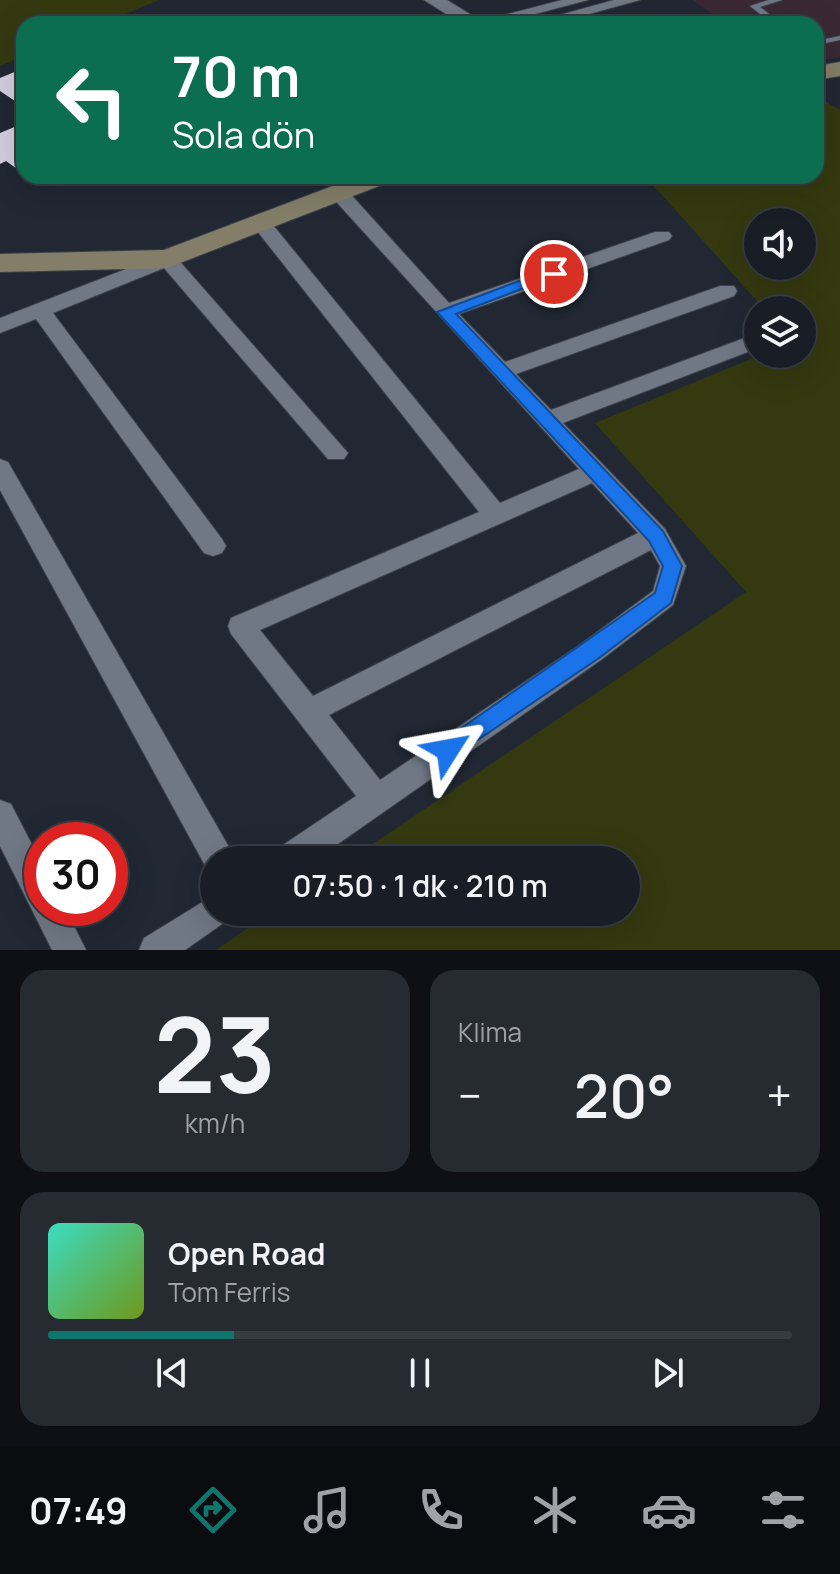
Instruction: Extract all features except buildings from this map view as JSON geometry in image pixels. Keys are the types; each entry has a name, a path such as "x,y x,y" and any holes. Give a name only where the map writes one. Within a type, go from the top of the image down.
{"main road":[{"path":"0,263 167,259 360,184"}],"street":[{"path":"433,0 462,16"},
{"path":"512,16 581,0"},
{"path":"565,16 633,0"},
{"path":"308,846 591,652 664,597 673,566 656,536 445,312 338,192"},
{"path":"261,223 497,517"},
{"path":"445,312 662,236"},
{"path":"0,326 167,259 336,453"},
{"path":"501,371 727,291"},
{"path":"40,310 213,546"},
{"path":"547,420 744,345"},
{"path":"0,468 211,846"},
{"path":"377,799 241,626 595,472"},
{"path":"308,712 656,536"},
{"path":"0,814 24,861"},
{"path":"156,950 200,920"},
{"path":"57,926 69,950"}],"lane":[{"path":"767,16 754,6 778,0"}],"shaded area":[{"path":"693,0 840,0 840,57 824,60 824,16 715,16"}],"green space":[{"path":"0,0 159,0 121,16 16,16 16,59 0,66"},
{"path":"824,101 840,110 840,950 216,950 251,926 640,926 640,846 370,846 746,592 595,423 744,362 744,368 816,368 816,296 752,296 652,184 824,184"}],"route":[{"path":"448,750 591,652 664,597 673,566 656,536 445,312 554,274"}]}
